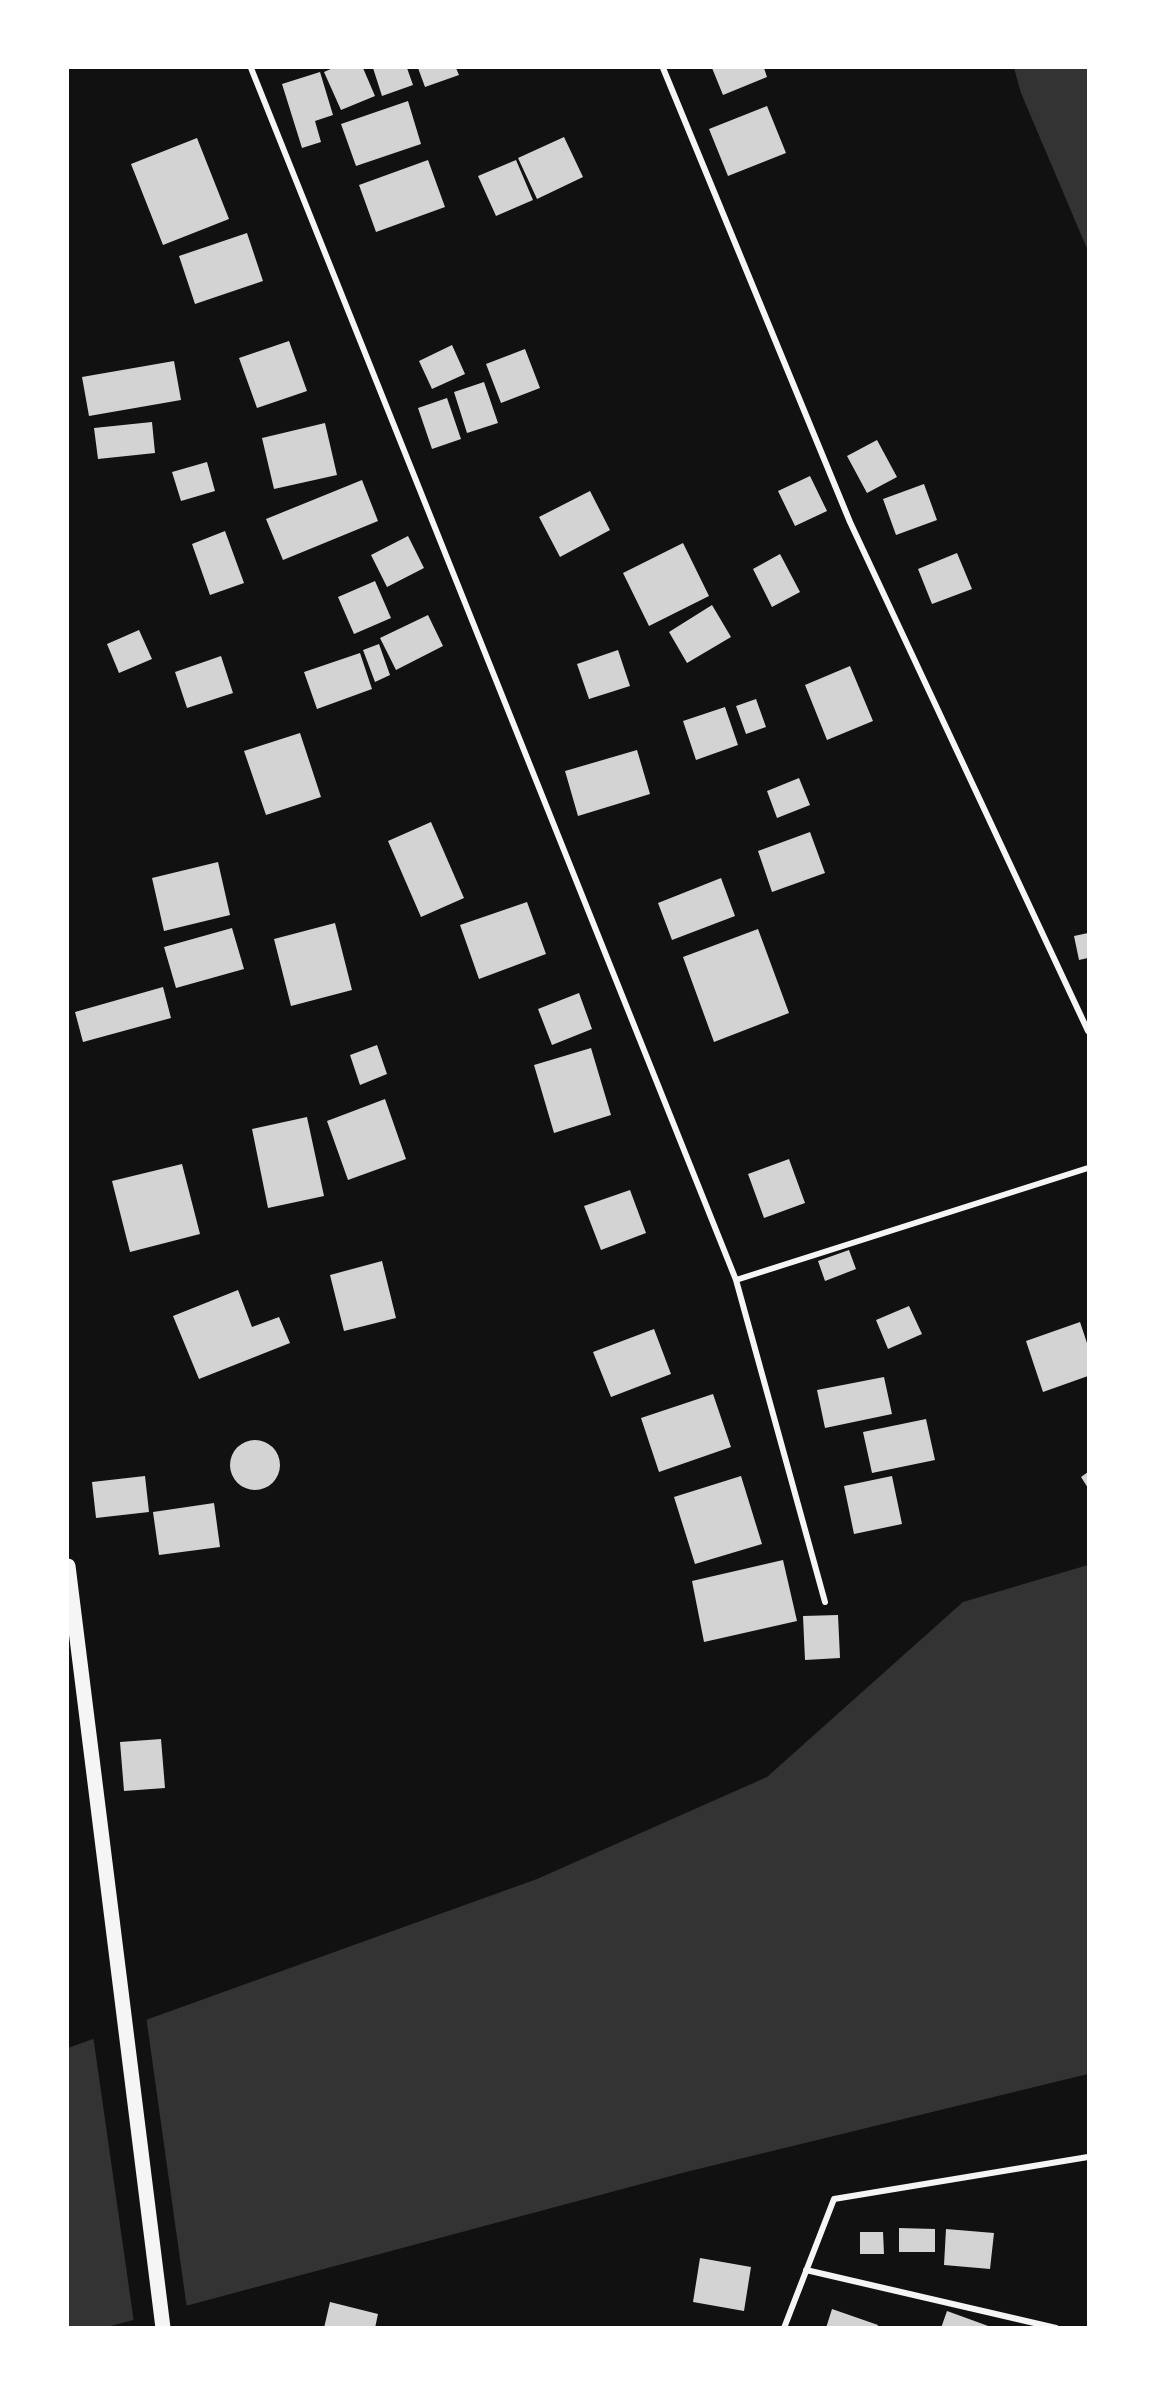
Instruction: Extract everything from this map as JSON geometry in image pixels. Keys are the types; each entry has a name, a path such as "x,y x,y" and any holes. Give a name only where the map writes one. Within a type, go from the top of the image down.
{"main road":[{"path":"68,1566 163,2328"}],"street":[{"path":"251,68 736,1280 825,1602"},
{"path":"663,68 850,522 1089,1031"},
{"path":"736,1280 1089,1168"},
{"path":"784,2328 834,2199 1089,2157"},
{"path":"806,2270 1056,2328"}],"shaded area":[{"path":"1014,68 1088,68 1088,251 1021,93"},
{"path":"1088,1565 1088,2074 686,2172 107,2327 68,2328 68,2048 537,1879 767,1777 963,1602"}],"pier":[{"path":"146,2016 187,2309 134,2323 93,2035"}],"building":[{"path":"333,68 363,68 375,96 341,110 324,72"},
{"path":"373,68 407,68 413,85 382,96"},
{"path":"418,68 456,68 459,75 425,87"},
{"path":"712,68 764,68 767,77 723,95"},
{"path":"320,72 333,115 315,121 321,142 302,148 282,84"},
{"path":"408,101 421,144 356,166 341,124"},
{"path":"767,106 786,153 728,176 709,129"},
{"path":"564,137 583,177 537,199 518,158"},
{"path":"197,138 229,219 163,245 131,164"},
{"path":"428,160 445,207 376,232 359,185"},
{"path":"516,160 533,200 496,216 478,176"},
{"path":"247,233 263,281 195,304 179,256"},
{"path":"289,341 307,391 257,408 239,358"},
{"path":"452,345 465,374 432,389 419,361"},
{"path":"525,349 540,388 501,403 486,364"},
{"path":"174,361 181,400 89,416 82,377"},
{"path":"484,382 498,423 467,433 454,392"},
{"path":"447,398 461,439 432,449 418,408"},
{"path":"152,422 155,453 98,459 94,428"},
{"path":"325,423 337,475 274,489 262,438"},
{"path":"877,440 897,477 867,493 847,456"},
{"path":"207,462 215,491 181,501 172,472"},
{"path":"810,476 827,511 795,526 778,491"},
{"path":"362,480 378,521 283,560 266,519"},
{"path":"924,484 937,520 896,535 883,499"},
{"path":"590,491 610,530 560,557 539,517"},
{"path":"225,531 244,583 210,595 192,544"},
{"path":"408,536 424,568 387,587 371,555"},
{"path":"683,543 709,596 649,626 623,573"},
{"path":"957,553 972,589 932,604 918,569"},
{"path":"780,554 800,592 772,607 753,569"},
{"path":"375,581 391,618 354,634 338,597"},
{"path":"712,605 731,637 687,663 669,632"},
{"path":"428,615 443,646 396,670 380,638"},
{"path":"139,630 152,659 119,673 107,644"},
{"path":"379,644 390,675 375,682 363,650"},
{"path":"618,650 630,686 589,699 577,664"},
{"path":"360,653 372,689 317,709 304,672"},
{"path":"221,656 233,693 187,708 175,672"},
{"path":"850,666 873,721 827,740 805,685"},
{"path":"756,699 766,727 746,734 736,706"},
{"path":"725,707 738,745 696,760 683,721"},
{"path":"300,733 321,797 266,815 244,751"},
{"path":"637,750 650,794 578,816 565,771"},
{"path":"799,778 810,805 777,818 767,791"},
{"path":"431,822 464,898 421,917 388,841"},
{"path":"810,832 825,873 772,892 758,851"},
{"path":"218,862 230,915 164,931 152,878"},
{"path":"721,878 735,916 672,940 658,903"},
{"path":"527,902 546,954 479,979 460,925"},
{"path":"335,923 352,990 291,1006 274,939"},
{"path":"232,928 244,969 176,988 164,947"},
{"path":"758,929 789,1013 714,1042 683,957"},
{"path":"1088,933 1088,958 1079,960 1074,936"},
{"path":"163,987 171,1018 83,1042 75,1012"},
{"path":"579,993 592,1029 552,1045 538,1009"},
{"path":"377,1045 387,1074 360,1085 350,1055"},
{"path":"591,1048 611,1115 554,1133 534,1065"},
{"path":"385,1099 406,1159 348,1180 327,1121"},
{"path":"307,1117 324,1196 268,1208 252,1129"},
{"path":"789,1159 805,1203 764,1218 748,1174"},
{"path":"182,1164 200,1234 130,1252 112,1181"},
{"path":"630,1190 646,1233 601,1250 584,1206"},
{"path":"849,1250 856,1269 825,1281 818,1261"},
{"path":"382,1261 396,1318 344,1331 330,1275"},
{"path":"238,1290 252,1327 279,1317 290,1343 199,1379 173,1316"},
{"path":"909,1306 922,1334 888,1349 876,1320"},
{"path":"1080,1322 1088,1346 1088,1376 1043,1392 1026,1341"},
{"path":"654,1329 671,1374 611,1397 593,1352"},
{"path":"884,1377 892,1414 825,1428 817,1390"},
{"path":"713,1394 731,1447 659,1472 641,1418"},
{"path":"926,1419 935,1460 872,1473 863,1432"},
{"path":"255,1440 273,1447 280,1465 273,1483 255,1490 237,1483 230,1465 237,1447"},
{"path":"1088,1472 1088,1488 1081,1477"},
{"path":"145,1476 149,1512 96,1518 92,1482"},
{"path":"741,1476 762,1544 695,1564 674,1497"},
{"path":"892,1476 902,1524 854,1534 844,1486"},
{"path":"214,1503 220,1547 159,1555 153,1512"},
{"path":"783,1560 797,1621 704,1642 692,1581"},
{"path":"838,1615 840,1658 805,1660 803,1616"},
{"path":"161,1739 165,1788 124,1791 120,1742"},
{"path":"899,2228 935,2229 935,2252 899,2252"},
{"path":"946,2229 994,2233 990,2269 944,2265"},
{"path":"860,2232 883,2232 884,2254 860,2254"},
{"path":"700,2258 751,2267 744,2311 693,2302"},
{"path":"330,2302 378,2314 375,2328 324,2328"},
{"path":"832,2309 878,2325 877,2328 826,2328"},
{"path":"947,2311 991,2327 991,2328 941,2328"}]}
